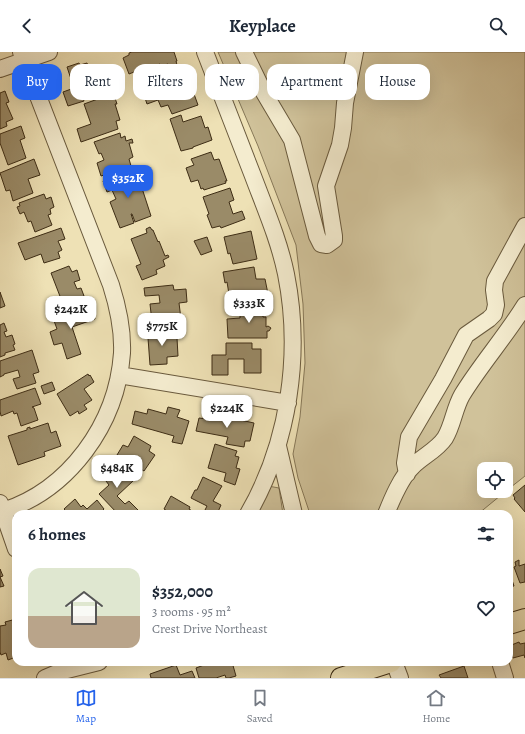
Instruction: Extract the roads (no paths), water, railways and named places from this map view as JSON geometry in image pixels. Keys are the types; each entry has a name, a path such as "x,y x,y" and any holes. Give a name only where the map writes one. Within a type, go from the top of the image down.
{"main road":[{"path":"513,623 525,619"},
{"path":"341,678 378,666"}],"street":[{"path":"0,69 22,57 49,52"},
{"path":"205,52 270,221 286,273 292,331 293,357 288,403 278,446 267,476 250,510"},
{"path":"244,52 263,91 292,140 317,236 321,244 327,245 334,240 334,236 326,186 341,140 345,103 355,52"},
{"path":"12,538 1,509 26,502 42,492 71,468 94,440 112,402 119,375 122,338 117,303 111,285 22,57"},
{"path":"406,474 405,463 409,437 466,335 494,314 496,305 494,290 495,281 525,226"},
{"path":"388,510 406,474 413,466 438,446 445,437 461,397 476,373 497,346 525,305"},
{"path":"119,375 288,403"},
{"path":"278,446 293,510"},
{"path":"39,678 74,666"},
{"path":"55,673 83,666"},
{"path":"396,666 400,678"},
{"path":"501,666 505,678"}]}
